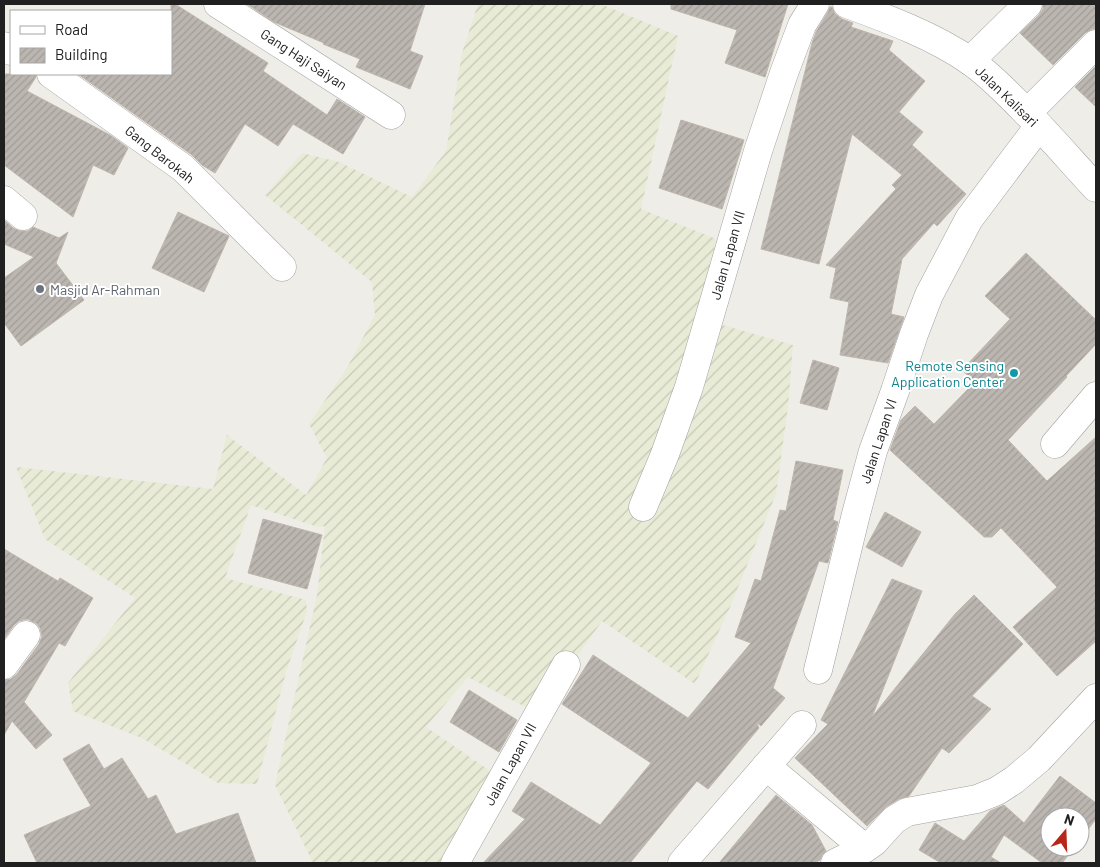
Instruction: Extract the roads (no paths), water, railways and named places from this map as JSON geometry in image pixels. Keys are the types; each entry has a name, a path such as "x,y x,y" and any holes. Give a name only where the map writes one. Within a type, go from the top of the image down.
{"street":[{"name":"Gang Haji Saiyan","path":"218,4 391,115"},
{"name":"Jalan Lapan VII","path":"643,507 665,454 689,387 758,151 802,25 815,4"},
{"name":"Jalan Kalisari","path":"847,4 905,26 937,42 984,71 1033,119 1096,188"},
{"path":"970,61 1028,4"},
{"name":"Jalan Lapan VI","path":"818,670 873,451 929,295 968,219 1033,119 1096,44"},
{"name":"Gang Barokah","path":"52,75 183,168 282,266"},
{"path":"1055,444 1096,396"},
{"path":"4,664 26,635"},
{"name":"Jalan Lapan VII","path":"454,863 566,665"},
{"path":"835,863 874,842 894,820 907,812 977,799 997,791 1014,780 1039,759 1096,698"},
{"path":"682,863 802,725"},
{"path":"766,766 856,841"}],"place":[{"name":"Masjid Ar-Rahman","path":"40,289"},
{"name":"Remote Sensing Application Center","path":"1014,373"}]}
